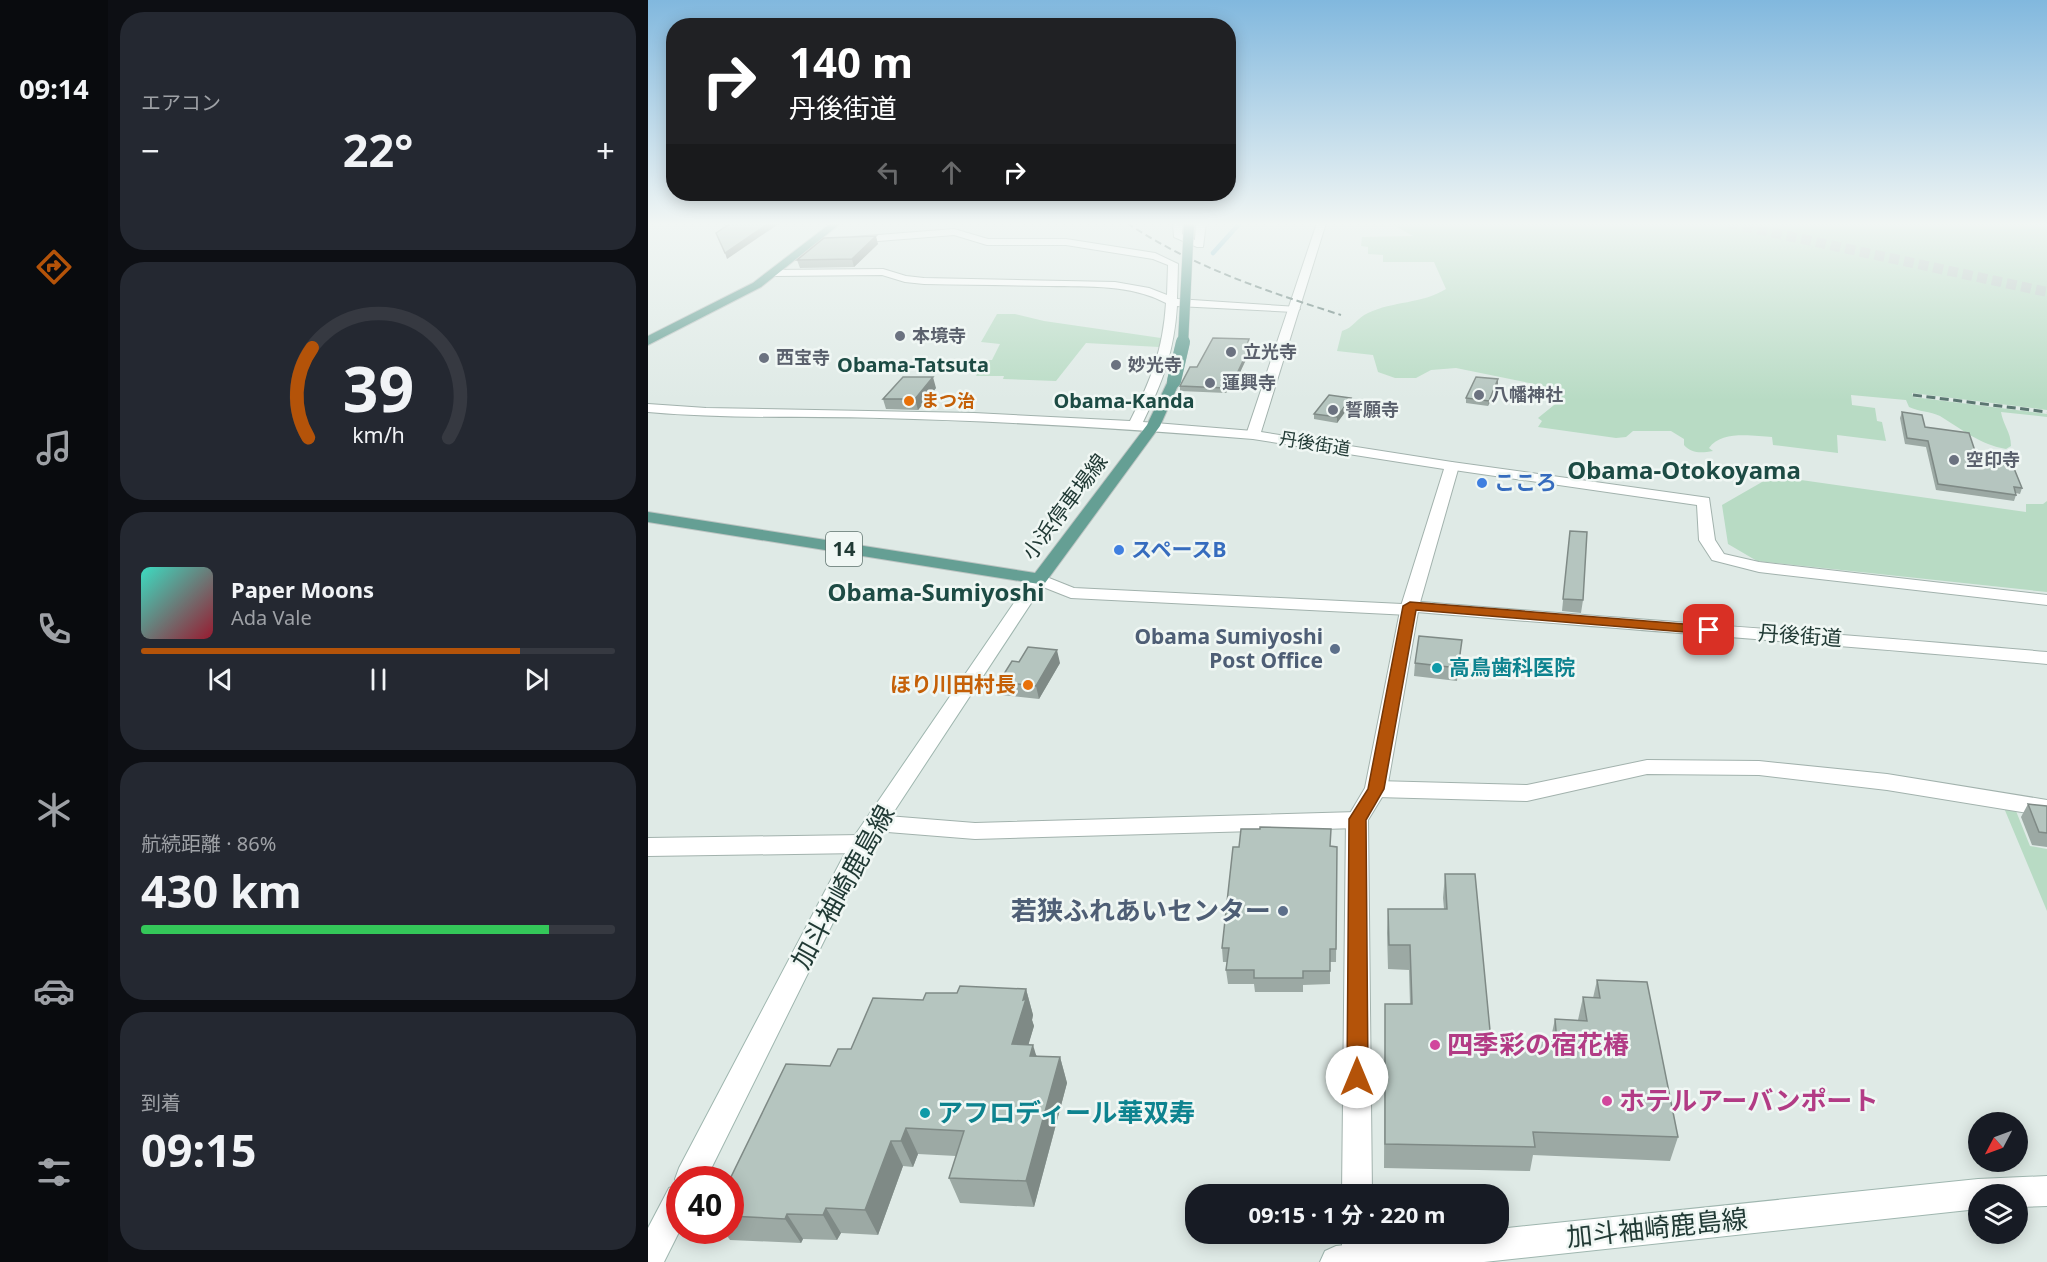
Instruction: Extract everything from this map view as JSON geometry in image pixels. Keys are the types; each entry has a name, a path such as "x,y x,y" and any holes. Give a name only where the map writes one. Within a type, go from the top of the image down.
{"main road":[{"path":"648,341 761,282"},
{"name":"小浜停車場線","path":"648,517 1039,579 1153,426 1174,381 1183,348 1186,282"}],"street":[{"path":"973,282 1089,284 1142,290 1161,295 1172,302 1294,309"},
{"path":"1135,425 1159,375 1164,358 1173,282"},
{"name":"丹後街道","path":"1303,282 1254,435 1452,466 1704,501 1707,540 1719,557 1759,567 2047,600"},
{"path":"648,408 880,414 1135,425 1254,435"},
{"path":"1357,1184 1357,819 1376,789 1409,608 1452,466"},
{"name":"丹後街道","path":"1039,579 1071,593 1409,608 1874,642 2047,658"},
{"name":"加斗袖崎鹿島線","path":"697,1166 861,844 1039,579"},
{"path":"1376,789 1527,793 1647,767 1759,768 1887,782 2047,808"},
{"path":"876,823 975,831 1357,819"},
{"path":"648,847 861,844"},
{"name":"加斗袖崎鹿島線","path":"2028,1192 2047,1191"},
{"name":"加斗袖崎鹿島線","path":"1350,1252 1968,1195"},
{"path":"648,1260 666,1226"}],"green space":[{"path":"1443,282 2047,282 2047,410 1912,393 1913,397 2047,414 2047,417 2001,412 2011,441 2011,446 2006,449 1980,440 1940,416 1909,407 1906,400 1851,395 1852,405 1875,408 1877,421 1882,422 1886,441 1837,435 1838,453 1773,445 1772,437 1738,435 1714,442 1709,448 1713,451 1697,452 1687,448 1684,445 1684,439 1671,431 1633,431 1626,437 1616,438 1538,427 1542,421 1538,418 1559,401 1544,386 1456,368 1431,370 1416,378 1395,378 1378,372 1373,355 1337,351 1342,331 1364,315 1387,306 1437,294 1446,289"},
{"path":"997,314 1015,314 1044,321 1161,338 1159,347 1086,343 1056,381 976,376 985,360 992,360 1000,344 981,342"},
{"path":"1787,478 2026,512 2026,504 2043,504 2047,501 2047,592 1757,561 1728,544 1722,505 1762,482"},
{"path":"2004,808 2016,811 2030,846 2047,849 2047,911"}],"building":[{"path":"1213,338 1249,339 1248,342 1252,342 1233,382 1228,381 1225,388 1180,386 1190,367 1197,367"},
{"path":"903,377 933,377 915,399 883,399"},
{"name":"八幡神社","path":"1476,377 1498,379 1489,401 1466,398"},
{"path":"1329,395 1351,398 1337,417 1314,414"},
{"name":"空印寺","path":"1902,412 1922,415 1925,427 1969,433 1976,454 2003,457 2006,465 2013,466 2022,488 2014,487 2016,495 1938,484 1928,441 1907,438"},
{"path":"1570,531 1587,532 1583,600 1563,599"},
{"path":"1419,636 1462,640 1458,668 1415,663"},
{"path":"1028,647 1057,650 1036,686 999,682 1012,661 1019,662"},
{"path":"2028,804 2047,806 2047,833 2039,832"},
{"name":"若狭ふれあいセンター","path":"1260,827 1331,829 1330,846 1337,847 1336,949 1330,949 1330,971 1303,971 1303,978 1254,978 1254,970 1226,970 1229,948 1222,948 1233,847 1239,847 1241,829 1260,829"},
{"path":"1445,874 1475,874 1491,1041 1557,1042 1555,1019 1587,1021 1583,997 1600,998 1597,980 1647,982 1678,1137 1533,1132 1535,1147 1385,1144 1385,1004 1412,1004 1410,945 1389,945 1388,909 1447,909"},
{"name":"アフロディール華双寿","path":"960,986 1026,989 1023,1000 1026,999 1012,1044 1033,1045 1030,1056 1060,1057 1026,1181 949,1178 964,1131 906,1128 901,1141 891,1141 865,1210 826,1208 823,1215 787,1214 785,1219 744,1217 744,1166 736,1166 786,1064 830,1066 838,1049 851,1049 873,998 923,1000 926,993 957,993"}],"tunnel":[{"path":"2000,282 2047,292"}],"railway":[{"path":"1245,282 1341,315"},
{"path":"1913,395 2047,412"}],"place":[{"name":"本境寺","path":"900,336"},
{"name":"立光寺","path":"1231,352"},
{"name":"西宝寺","path":"764,358"},
{"name":"妙光寺","path":"1116,365"},
{"name":"蓮興寺","path":"1210,383"},
{"name":"八幡神社","path":"1479,395"},
{"name":"まつ治","path":"909,401"},
{"name":"誓願寺","path":"1333,410"},
{"name":"空印寺","path":"1954,460"},
{"name":"こころ","path":"1482,483"},
{"name":"スペースB","path":"1119,550"},
{"name":"Obama Sumiyoshi Post Office","path":"1335,649"},
{"name":"高鳥歯科医院","path":"1437,668"},
{"name":"ほり川田村長","path":"1028,685"},
{"name":"若狭ふれあいセンター","path":"1283,911"},
{"name":"四季彩の宿花椿","path":"1435,1045"},
{"name":"ホテルアーバンポート","path":"1607,1101"},
{"name":"アフロディール華双寿","path":"925,1113"}],"district":[{"name":"Obama-Tatsuta","path":"913,365"},
{"name":"Obama-Kanda","path":"1124,401"},
{"name":"Obama-Otokoyama","path":"1684,471"},
{"name":"Obama-Sumiyoshi","path":"936,593"}],"route":[{"path":"1357,1077 1357,819 1376,789 1410,606 1709,630"}]}
